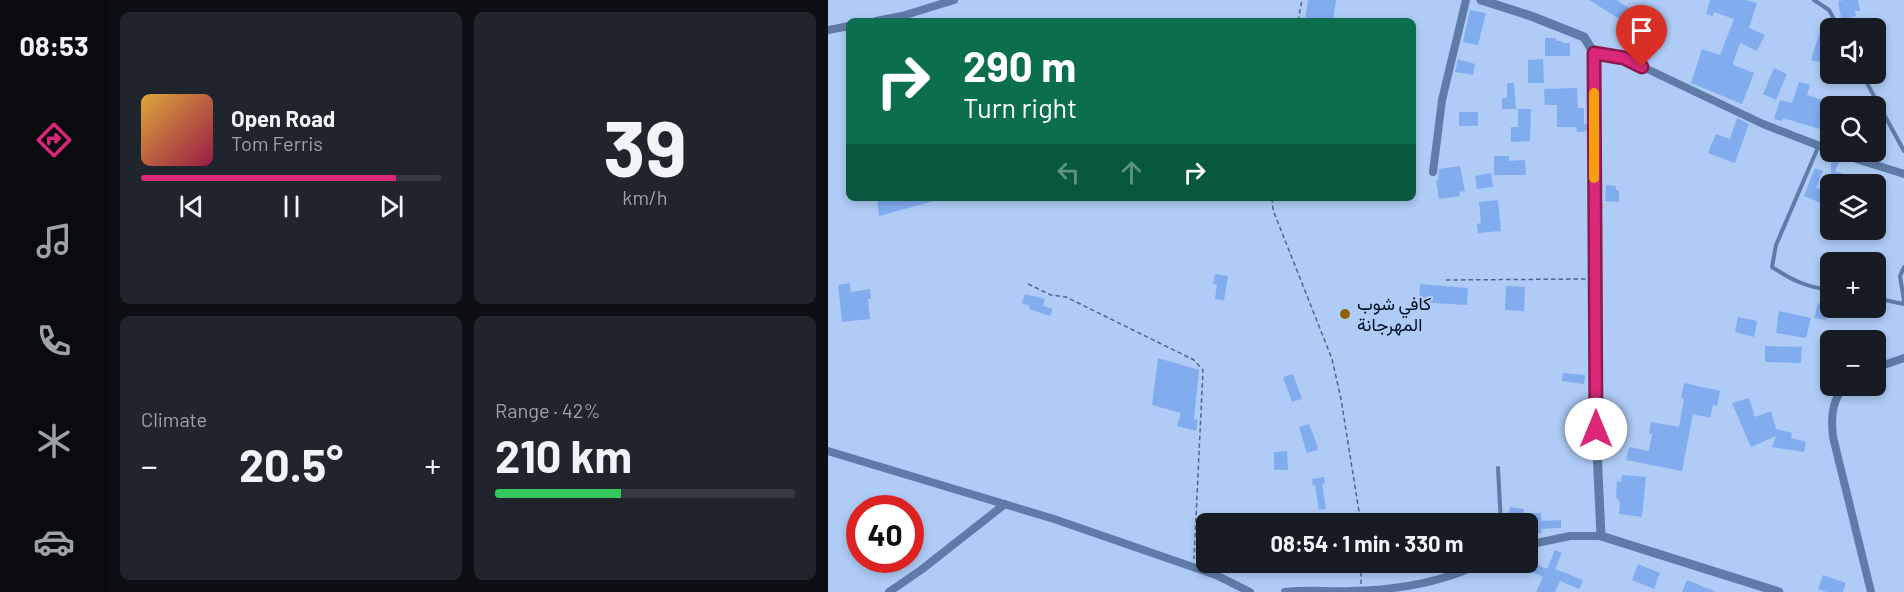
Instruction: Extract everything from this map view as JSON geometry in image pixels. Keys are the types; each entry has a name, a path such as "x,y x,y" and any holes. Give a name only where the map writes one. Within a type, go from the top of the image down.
{"street":[{"path":"892,18 954,0"},
{"path":"1433,172 1442,100 1466,0"},
{"path":"1481,0 1531,16 1584,38 1594,53 1596,429 1601,536"},
{"path":"828,30 846,27"},
{"path":"1594,53 1624,58 1763,124 1819,145"},
{"path":"1866,162 1904,174"},
{"path":"1886,364 1904,358"},
{"path":"1839,396 1833,406 1831,420 1833,437 1871,592"},
{"path":"828,451 1005,504 1216,575 1250,592"},
{"path":"889,592 921,570 1005,504"},
{"path":"1538,542 1570,536 1601,536 1779,592"},
{"path":"1285,592 1305,589 1349,592 1414,585 1459,573"}],"lane":[{"path":"1814,0 1829,10 1833,18"},
{"path":"1867,84 1904,151"},
{"path":"1819,145 1776,245 1772,267 1788,278 1810,288 1820,289"},
{"path":"1886,300 1904,302 1900,276 1904,267"},
{"path":"1498,468 1500,513"}],"path":[{"path":"1299,18 1302,0"},
{"path":"1272,201 1273,210 1332,359 1341,399 1359,513"},
{"path":"1446,280 1596,279"},
{"path":"1028,284 1051,295 1066,297 1194,360 1203,370 1193,567"},
{"path":"1361,573 1361,590"}],"building":[{"path":"1308,0 1336,0 1333,18 1305,18"},
{"path":"1589,0 1616,0 1647,19 1639,31"},
{"path":"1710,0 1745,0 1757,3 1749,28 1765,35 1757,51 1740,43 1733,63 1733,65 1754,73 1742,104 1691,83 1702,49 1720,55 1734,19 1714,12 1713,16 1706,14"},
{"path":"1858,0 1860,11 1855,11 1856,16 1841,18 1838,1"},
{"path":"1470,10 1486,13 1478,45 1463,42"},
{"path":"1820,32 1820,62 1811,60"},
{"path":"1545,38 1556,38 1556,41 1570,43 1570,56 1545,56"},
{"path":"1458,59 1475,64 1473,75 1455,72"},
{"path":"1543,59 1544,83 1528,83 1528,60"},
{"path":"1774,68 1787,74 1776,100 1763,94"},
{"path":"1799,82 1810,85 1807,95 1820,99 1820,129 1783,118 1782,121 1774,119 1780,100 1792,103"},
{"path":"1507,83 1514,83 1516,109 1502,109 1502,98 1507,98"},
{"path":"1577,88 1578,108 1584,108 1584,124 1588,124 1588,131 1577,132 1576,127 1557,127 1557,105 1545,105 1544,89"},
{"path":"1518,109 1531,109 1530,141 1511,142 1511,127 1518,127"},
{"path":"1459,112 1478,112 1478,126 1459,126"},
{"path":"1737,118 1749,124 1735,163 1708,153 1716,134 1730,139"},
{"path":"1494,156 1509,156 1509,161 1525,160 1526,175 1494,175"},
{"path":"1831,162 1839,162 1835,171 1844,174 1831,174"},
{"path":"1460,166 1465,191 1459,192 1460,196 1439,199 1436,180 1438,180 1439,169"},
{"path":"1815,168 1823,171 1816,188 1820,190 1820,203 1804,196"},
{"path":"1491,173 1493,187 1477,189 1475,176"},
{"path":"1606,185 1616,186 1616,190 1619,190 1619,202 1605,201"},
{"path":"1498,200 1501,231 1478,233 1477,224 1481,223 1479,202"},
{"path":"877,201 933,201 879,216"},
{"path":"1215,274 1228,276 1224,300 1215,299 1217,285 1213,284"},
{"path":"850,283 851,292 870,289 871,299 868,299 870,319 842,322 838,285"},
{"path":"1420,284 1468,288 1467,305 1419,302"},
{"path":"1506,286 1525,287 1524,311 1505,310"},
{"path":"1025,294 1045,299 1043,306 1053,309 1050,316 1029,309 1030,306 1022,303"},
{"path":"1818,303 1820,304 1820,318 1826,318 1826,320 1814,318"},
{"path":"1779,311 1811,318 1806,338 1776,333"},
{"path":"1738,317 1757,321 1754,337 1735,332"},
{"path":"1765,346 1802,347 1801,363 1765,362"},
{"path":"1158,358 1199,370 1194,419 1198,420 1196,431 1177,426 1181,413 1152,405"},
{"path":"1563,373 1585,375 1584,384 1562,381"},
{"path":"1293,374 1302,399 1292,402 1283,377"},
{"path":"1684,383 1720,391 1717,406 1713,405 1710,418 1693,414 1682,471 1626,460 1629,447 1649,451 1652,434 1649,434 1651,422 1679,427 1684,399 1681,398"},
{"path":"1749,398 1755,417 1771,411 1776,429 1792,433 1791,438 1806,442 1804,452 1772,447 1776,436 1751,447 1732,403"},
{"path":"1309,424 1318,447 1317,450 1307,453 1299,427"},
{"path":"1570,432 1589,433 1588,448 1569,447"},
{"path":"1287,451 1288,470 1274,470 1274,452"},
{"path":"1622,475 1646,477 1642,517 1619,514 1620,502 1616,497 1617,481 1621,482"},
{"path":"1324,477 1325,483 1322,484 1326,509 1319,510 1312,479"},
{"path":"1510,507 1524,509 1523,513 1509,513"},
{"path":"1538,513 1541,513 1541,521 1561,520 1561,528 1541,529 1542,533 1538,533"},
{"path":"1555,550 1562,553 1555,569 1583,580 1579,589 1560,581 1555,592 1536,592 1543,577 1534,573 1538,573 1538,565 1547,569"},
{"path":"1638,564 1660,573 1654,589 1632,580"},
{"path":"1823,575 1846,583 1843,592 1827,592 1818,589"},
{"path":"1687,580 1716,592 1682,592"}],"slow traffic":[{"path":"1594,93 1594,178"}],"place":[{"name":"كافي شوب المهرجانة","path":"1345,314"}],"route":[{"path":"1596,429 1594,53 1624,58 1642,67"}]}
